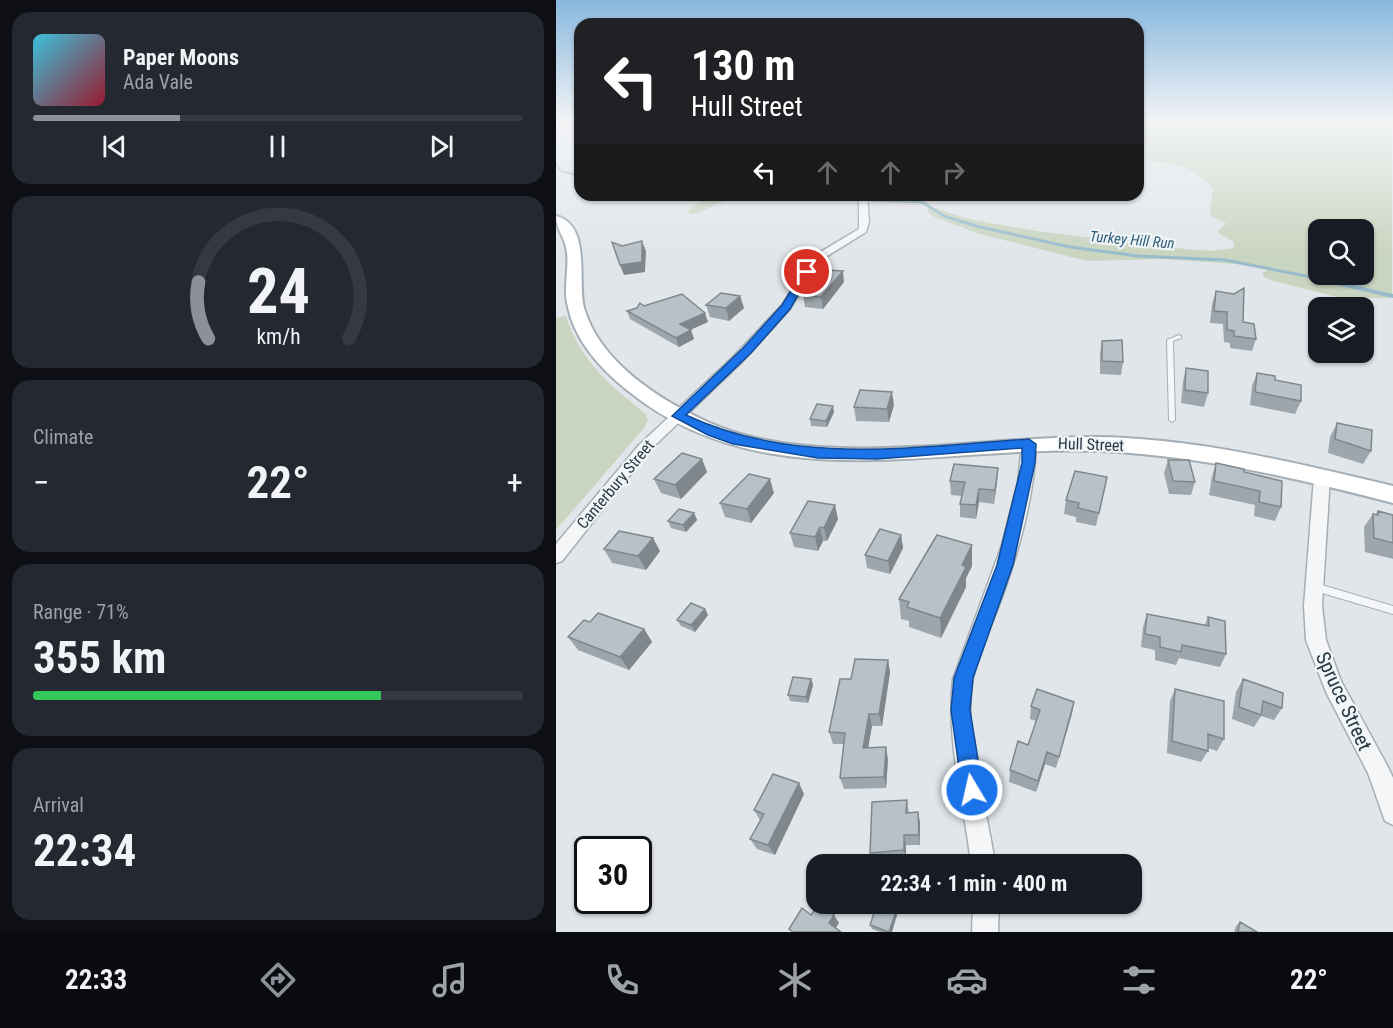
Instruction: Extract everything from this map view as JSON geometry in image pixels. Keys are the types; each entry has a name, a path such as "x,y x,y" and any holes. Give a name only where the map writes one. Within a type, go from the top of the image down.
{"main road":[{"name":"Hull Street","path":"556,220 566,230 574,244 574,298 588,335 603,357 625,378 678,416 738,441 818,453 877,454 1075,443 1163,448 1239,459 1393,495"}],"street":[{"name":"Canterbury Street","path":"556,556 621,474 747,350 786,307 815,260 863,230 865,220 862,201"},
{"path":"982,854 963,730 961,693 967,664 1005,565 1029,463 1029,444"},
{"name":"Spruce Street","path":"1322,477 1313,621 1323,661 1354,726 1385,772 1393,813"},
{"path":"985,932 986,914"}],"lane":[{"path":"1172,420 1170,340 1179,337"},
{"path":"1314,587 1393,610"}],"green space":[{"path":"1176,164 1392,164 1392,298 1337,297 1274,281 1264,277 1262,273 1268,270 1249,265 1163,259 1087,261 980,234 934,217 928,212 927,205 968,219 1037,231 1161,247 1210,251 1234,248 1234,242 1217,232 1226,223 1212,217 1210,210 1213,188 1187,168"},
{"path":"703,201 723,202 695,214 687,213 694,205"},
{"path":"566,316 579,346 588,359 609,382 646,414 648,420 644,428 556,530 556,318"}],"building":[{"path":"642,241 642,262 620,265 612,242 622,246"},
{"path":"825,270 843,271 821,297 803,295"},
{"path":"1244,288 1243,322 1254,324 1256,339 1234,336 1234,331 1227,330 1227,312 1214,311 1216,291 1234,294"},
{"path":"721,293 740,296 726,308 706,305"},
{"path":"682,294 705,313 680,324 691,330 676,338 627,311 637,308 640,303 644,306"},
{"path":"1122,340 1123,362 1102,361 1102,341"},
{"path":"1186,368 1208,371 1208,393 1185,390"},
{"path":"1257,373 1275,376 1275,380 1301,385 1301,401 1255,392"},
{"path":"860,390 892,392 887,409 854,407"},
{"path":"817,404 833,406 826,421 810,419"},
{"path":"1337,423 1372,430 1371,451 1335,439"},
{"path":"682,453 702,459 675,485 654,479"},
{"path":"1168,460 1189,460 1195,482 1173,481"},
{"path":"1216,463 1282,481 1281,507 1259,502 1260,491 1214,481"},
{"path":"954,464 998,468 995,490 979,489 976,505 960,504 965,482 950,481"},
{"path":"1075,471 1107,477 1099,513 1078,508 1079,503 1066,500"},
{"path":"749,474 770,479 747,509 720,503"},
{"path":"808,501 835,505 824,528 820,527 815,537 790,533"},
{"path":"679,509 694,513 683,525 668,521"},
{"path":"1378,511 1393,515 1393,543 1374,538 1373,514 1378,515"},
{"path":"880,529 901,535 888,561 865,555"},
{"path":"619,531 653,538 638,556 604,549"},
{"path":"937,535 972,545 962,565 966,567 940,618 907,607 909,602 899,599"},
{"path":"691,603 705,609 691,625 677,620"},
{"path":"598,613 644,629 620,657 568,637 584,620 590,622"},
{"path":"1147,614 1209,626 1208,617 1225,621 1226,654 1182,645 1181,652 1160,647 1160,637 1145,634"},
{"path":"855,659 888,660 879,714 869,714 863,748 886,747 884,777 840,778 845,733 829,732 840,679 851,679"},
{"path":"793,677 811,679 806,697 788,695"},
{"path":"1243,679 1283,693 1282,708 1263,701 1261,715 1239,707"},
{"path":"1037,689 1074,702 1059,757 1047,752 1038,781 1010,770 1018,741 1028,745 1040,710 1031,706"},
{"path":"1175,689 1224,701 1224,739 1208,734 1208,751 1172,741"},
{"path":"773,774 799,783 768,845 750,839 764,814 754,810"},
{"path":"907,800 906,813 918,812 919,835 904,835 904,850 870,853 872,802"},
{"path":"802,908 806,914 833,914 829,923 841,932 793,932 789,929"},
{"path":"874,914 895,914 889,932 870,925"},
{"path":"1240,922 1257,932 1238,932"}],"waterway":[{"name":"Turkey Hill Run","path":"556,164 561,171 574,174"},
{"name":"Turkey Hill Run","path":"898,201 922,202 944,216 976,226 1070,247 1138,256 1225,260 1308,276"},
{"name":"Turkey Hill Run","path":"1345,285 1393,296"}],"route":[{"path":"807,272 795,296 786,307 747,350 678,416 724,437 798,452 877,454 1029,444 1029,463 1005,565 967,664 961,693 963,730 972,790"}]}
